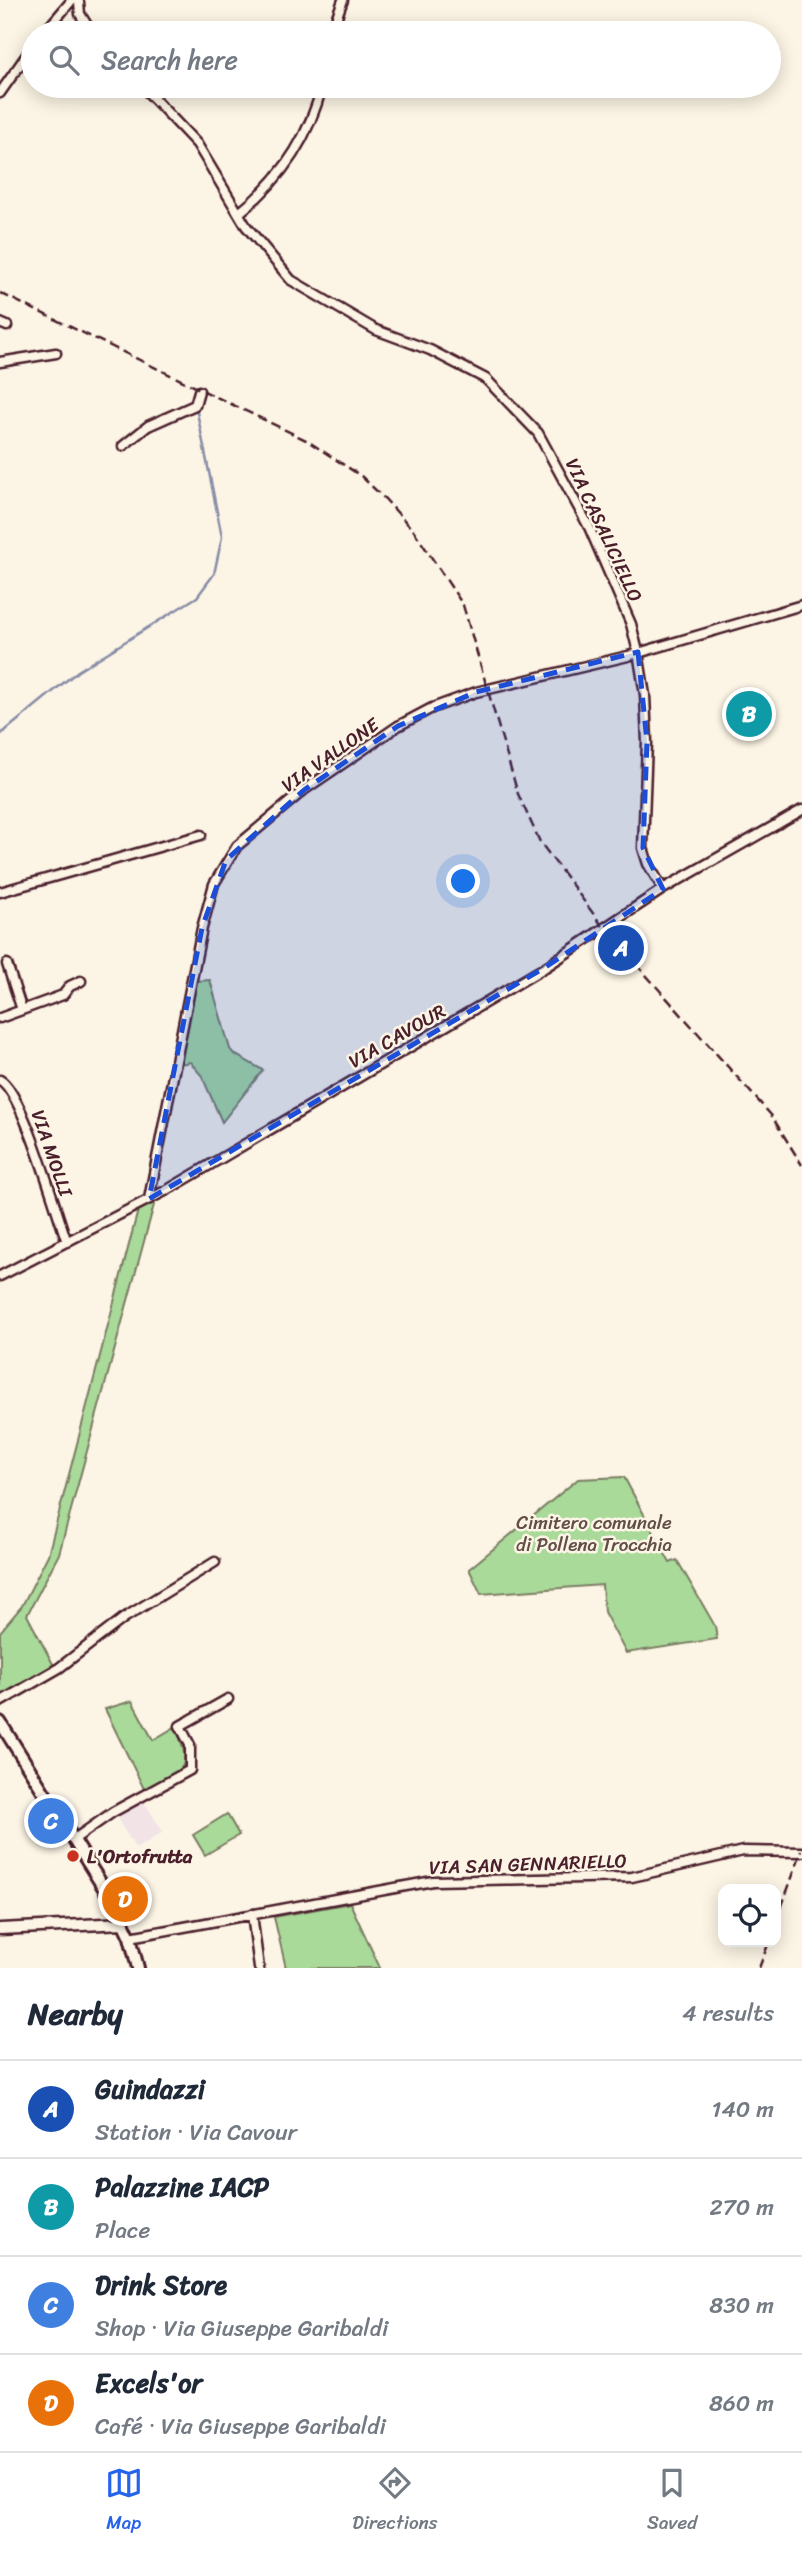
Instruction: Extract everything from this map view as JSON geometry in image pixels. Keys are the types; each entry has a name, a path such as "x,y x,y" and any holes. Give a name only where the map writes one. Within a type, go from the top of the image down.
{"main road":[{"path":"0,1722 124,1923 131,1937 138,1968"}],"street":[{"path":"56,21 78,0"},
{"path":"78,0 80,14 84,21"},
{"path":"335,21 343,0"},
{"path":"0,93 21,63"},
{"name":"VIA CASALICIELLO","path":"153,98 197,144 239,214 269,257 291,280 376,330 430,350 486,379 525,419 555,460 580,507 631,624 645,695 647,742 643,848 648,864 663,889"},
{"path":"239,214 262,195 288,164 314,114 319,98"},
{"path":"0,362 56,353"},
{"path":"123,446 148,426 195,405 199,391"},
{"name":"VIA VALLONE","path":"149,1199 202,928 214,884 237,846 304,790 398,726 432,708 476,692 567,672 802,605"},
{"name":"VIA CAVOUR","path":"0,1276 149,1199 535,974 663,889 802,810"},
{"path":"0,892 201,835"},
{"path":"7,964 22,1010"},
{"path":"0,1018 64,995 70,986 81,981"},
{"name":"VIA MOLLI","path":"0,1080 7,1084 18,1103 67,1242"},
{"path":"0,1702 59,1668 124,1618 215,1562"},
{"path":"73,1840 113,1812 190,1770 190,1745 180,1726 228,1699"},
{"name":"VIA SAN GENNARIELLO","path":"131,1937 433,1881 632,1877 743,1851 802,1852"},
{"path":"252,1914 259,1968"},
{"path":"0,1928 124,1923"}],"highlighted area":[{"path":"638,652 647,742 643,848 663,889 544,968 149,1199 202,928 226,860 304,790 398,726 476,692"}],"shaded area":[{"path":"143,1800 163,1832 136,1849 116,1817"}],"green space":[{"path":"210,980 230,1049 263,1070 222,1122 202,1076 190,1062 181,1064 196,981"},
{"path":"155,1201 59,1554 27,1615 54,1666 0,1698 0,1632 22,1606 48,1555 138,1210"},
{"name":"Cimitero comunale di Pollena Trocchia","path":"624,1477 670,1563 677,1560 715,1626 717,1639 626,1653 604,1612 602,1585 481,1594 469,1569 578,1479"},
{"path":"132,1701 153,1740 175,1727 184,1752 184,1761 176,1774 145,1791 105,1709"},
{"path":"227,1814 239,1835 205,1855 193,1835"},
{"path":"350,1903 380,1968 286,1968 274,1917"}],"waterway":[{"path":"0,735 78,671 197,597 214,574 222,537 196,407"}],"railway":[{"path":"0,293 306,440 361,476 385,499 414,531 463,605 518,794 540,842 604,928 771,1115 802,1165"},
{"path":"781,1908 802,1850"},
{"path":"759,1968 767,1947"}],"place":[{"name":"Palazzine IACP","path":"749,714"},
{"name":"Guindazzi","path":"621,948"},
{"name":"Drink Store","path":"51,1821"},
{"name":"L'Ortofrutta","path":"73,1856"},
{"name":"Excels'or","path":"125,1899"}]}
